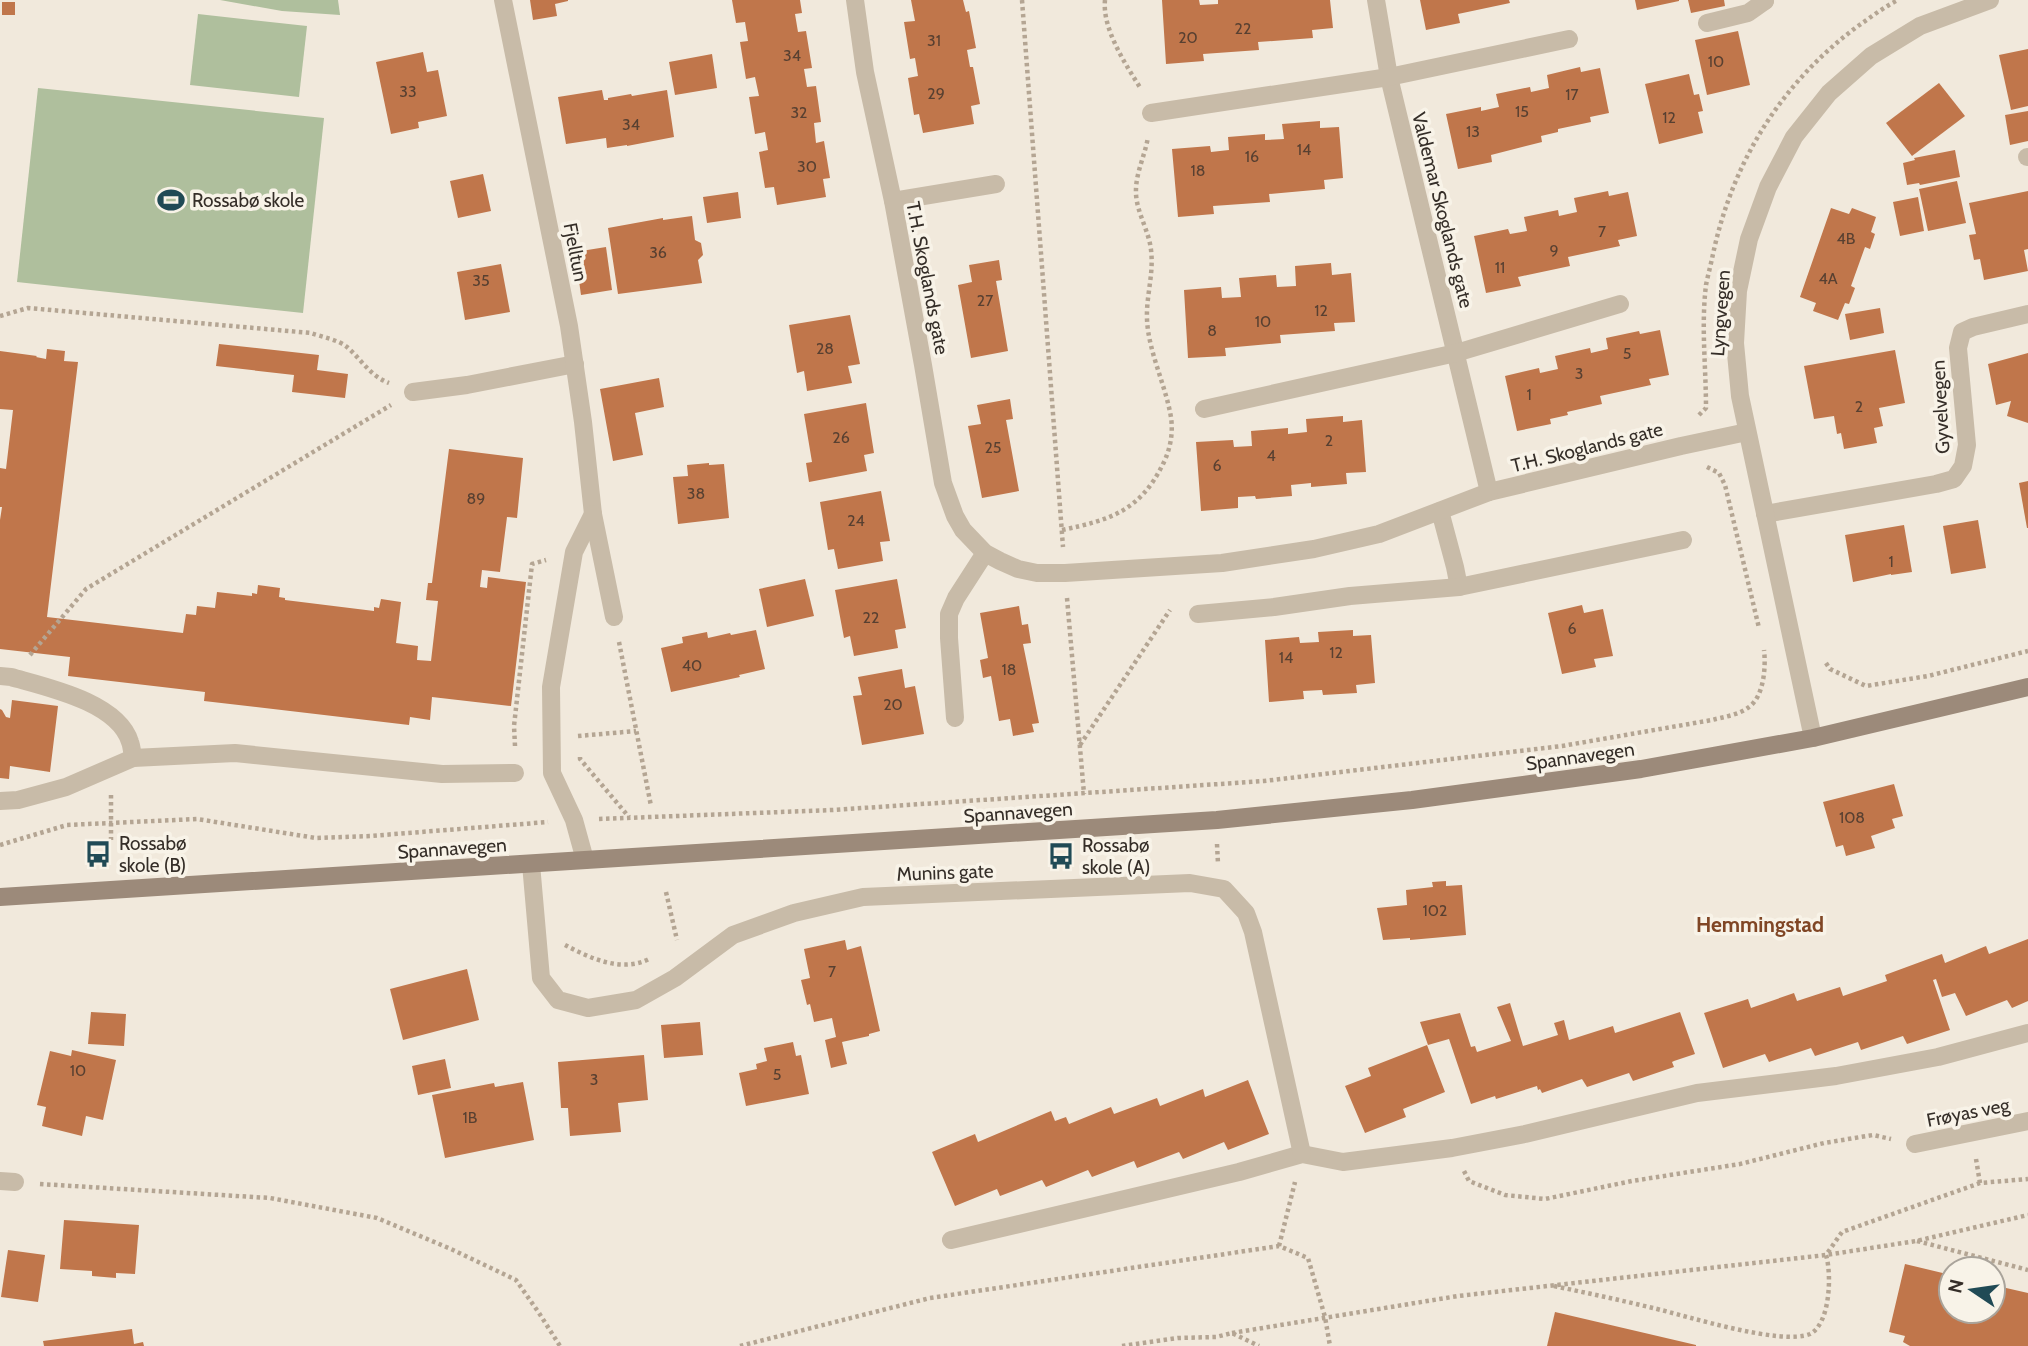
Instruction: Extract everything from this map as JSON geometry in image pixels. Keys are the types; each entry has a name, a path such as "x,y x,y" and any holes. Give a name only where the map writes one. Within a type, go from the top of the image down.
{"main road":[{"name":"Spannavegen","path":"0,897 1217,820 1412,800 1628,771 1813,738 2028,687"}],"street":[{"name":"Fjelltun","path":"503,0 569,326 593,514 614,617"},
{"name":"T.H. Skoglands gate","path":"855,0 864,72 893,201 943,482 955,516 972,542 985,553 1018,569 1037,573 1065,573 1222,563 1314,549 1379,534 1489,492 1747,432"},
{"name":"Valdemar Skoglands gate","path":"1376,0 1389,77 1489,492"},
{"path":"1707,23 1748,13 1765,0"},
{"name":"Lyngvegen","path":"1813,738 1740,396 1735,343 1738,291 1749,239 1769,187 1794,137 1829,93 1871,56 1920,26 1990,0"},
{"path":"1151,113 1389,77 1569,39"},
{"path":"893,201 996,184"},
{"path":"1204,409 1456,353 1620,304"},
{"name":"Gyvelvegen","path":"1765,514 1936,484 1954,478 1963,466 1966,445 1958,348 1962,332 2028,314"},
{"path":"413,392 575,364"},
{"path":"1440,511 1459,587"},
{"path":"585,860 574,820 552,773 551,687 574,551 593,514"},
{"path":"1198,614 1350,596 1459,587 1683,540"},
{"path":"955,718 949,614 956,598 985,553"},
{"path":"5,676 81,697 105,712 130,740 133,758"},
{"path":"0,801 18,800 66,787 133,758 235,753 442,774 515,773"},
{"name":"Munins gate","path":"531,864 541,978 558,1000 588,1008 636,1000 675,978 733,935 794,913 863,897 1190,883 1224,889 1246,914 1254,932 1302,1154"},
{"path":"951,1240 1239,1172 1302,1154 1343,1162 1452,1148 1525,1134 1697,1093 1836,1076 1938,1057 2028,1033"},
{"name":"Frøyas veg","path":"1915,1144 2028,1121"}],"path":[{"path":"1022,0 1084,794"},
{"path":"1062,530 1102,520 1140,499 1155,481 1167,456 1172,430 1147,319 1152,272 1151,249 1136,196 1137,178 1146,149 1151,113 1144,94 1111,34 1105,0"},
{"path":"0,316 28,308 311,333 346,345 364,366 383,381 413,392"},
{"path":"5,676 86,589 413,392"},
{"path":"1705,467 1719,473 1725,485 1761,634"},
{"path":"1079,746 1175,603"},
{"path":"614,617 651,806"},
{"path":"0,845 67,825 197,819 316,838 574,820 847,809 1264,781 1562,746 1733,715 1750,707 1762,685 1766,666 1764,648"},
{"path":"1824,659 1830,669 1866,686 1928,676 2028,651"},
{"path":"578,736 636,731"},
{"path":"110,768 111,840"},
{"path":"666,892 677,940 671,945"},
{"path":"537,930 590,958 615,964 645,961 654,956"},
{"path":"1452,1148 1469,1181 1505,1195 1545,1199 1632,1181 1740,1164 1824,1143 1873,1135 1915,1144"},
{"path":"1279,1245 1302,1154"},
{"path":"1826,1255 1842,1233 1980,1182 2028,1179"},
{"path":"7,1182 270,1198 377,1218 516,1280 559,1346"},
{"path":"1122,1346 1178,1338 1216,1337 1458,1296 1826,1255 1916,1241 2028,1215"},
{"path":"1916,1241 2028,1270"},
{"path":"740,1346 930,1298 1279,1245 1308,1258 1331,1346"},
{"path":"1550,1285 1655,1308 1740,1331 1777,1337 1809,1335 1820,1326 1828,1297 1829,1264 1826,1255"},
{"path":"1233,1333 1259,1346"}],"green space":[{"path":"220,0 338,0 340,15 282,11"},
{"path":"198,14 307,26 299,97 190,85"},
{"name":"Rossabø skole","path":"38,88 324,118 303,313 17,282"}],"building":[{"path":"530,0 568,1 555,4 557,16 533,20"},
{"path":"732,0 800,0 802,13 795,14 798,32 806,31 812,68 804,69 807,87 816,86 821,122 814,123 816,143 824,141 830,178 823,179 826,197 777,205 774,187 765,188 759,152 768,150 765,132 755,134 749,97 759,96 755,77 746,79 740,42 748,41 745,22 736,23"},
{"path":"911,0 963,0 966,12 969,11 976,48 967,50 980,104 971,106 974,124 923,133 919,114 914,115 908,78 918,76 915,58 910,59 904,22 915,21"},
{"path":"1162,0 1199,0 1200,5 1218,4 1218,0 1330,0 1333,28 1312,30 1313,38 1258,42 1259,50 1203,54 1204,61 1166,64"},
{"path":"1420,0 1509,0 1510,3 1458,14 1460,23 1426,30"},
{"path":"1635,0 1679,0 1679,1 1637,10"},
{"path":"1688,0 1724,0 1725,6 1691,13"},
{"path":"2,2 15,2 15,15 2,15"},
{"path":"1738,31 1750,85 1707,95 1695,40"},
{"path":"2028,49 2028,106 2011,110 1999,55"},
{"path":"423,52 427,72 438,70 447,116 418,122 419,128 391,134 376,62"},
{"path":"712,54 717,88 675,95 669,62"},
{"path":"1580,67 1581,72 1600,68 1609,113 1590,117 1591,122 1558,129 1558,132 1541,136 1542,142 1491,155 1492,162 1458,169 1446,114 1481,107 1481,111 1499,107 1496,94 1530,87 1531,92 1549,88 1547,75"},
{"path":"1689,74 1694,95 1699,94 1703,111 1698,112 1703,133 1659,144 1645,84"},
{"path":"1939,83 1965,116 1912,156 1886,123"},
{"path":"602,90 604,100 608,100 667,90 674,137 607,148 606,138 566,144 558,97"},
{"path":"2028,111 2028,141 2010,145 2005,115"},
{"path":"1320,121 1320,128 1339,127 1343,178 1324,180 1325,189 1269,194 1270,202 1213,206 1214,214 1178,217 1172,149 1210,146 1211,152 1229,150 1228,137 1265,134 1265,140 1284,139 1282,124"},
{"path":"1955,150 1960,177 1907,185 1903,163 1915,160 1914,158"},
{"path":"483,174 491,211 458,218 450,181"},
{"path":"1957,181 1966,223 1928,231 1919,189"},
{"path":"1608,191 1609,196 1628,192 1637,236 1618,240 1620,246 1568,257 1570,266 1518,277 1521,286 1486,293 1474,236 1508,229 1510,234 1527,231 1524,217 1558,210 1559,216 1577,212 1574,198"},
{"path":"2028,191 2028,249 2024,250 2028,271 1984,280 1980,259 1974,260 1969,235 1976,234 1969,203"},
{"path":"738,192 741,218 707,223 703,197"},
{"path":"1918,197 1924,231 1900,236 1893,202"},
{"path":"1831,208 1849,214 1852,208 1876,217 1871,232 1875,234 1870,249 1865,247 1851,286 1855,288 1849,304 1845,303 1838,320 1813,311 1816,303 1800,297"},
{"path":"692,216 695,240 701,243 703,255 698,260 702,283 618,294 608,228 663,218"},
{"path":"606,247 612,290 581,295 575,252"},
{"path":"999,260 1002,280 996,281 1008,351 971,358 958,285 972,282 969,265"},
{"path":"1331,263 1332,275 1351,273 1355,322 1334,323 1335,331 1280,335 1281,343 1225,348 1226,356 1188,358 1184,290 1221,287 1222,298 1241,297 1239,278 1276,275 1277,287 1296,286 1295,266"},
{"path":"501,264 510,312 465,320 457,272"},
{"path":"1880,308 1884,333 1850,340 1845,314"},
{"path":"850,315 860,364 848,366 852,383 807,391 804,371 797,373 789,325"},
{"path":"1660,330 1669,375 1649,379 1651,385 1600,396 1602,404 1567,412 1568,415 1550,419 1551,424 1517,431 1505,376 1539,368 1540,373 1558,369 1555,356 1590,348 1591,353 1608,349 1606,338"},
{"path":"219,344 319,355 317,370 348,374 345,398 292,392 294,375 216,366"},
{"path":"47,349 65,351 64,361 78,362 47,617 183,633 186,614 196,615 197,606 215,608 217,592 252,596 252,593 257,594 258,585 280,588 279,597 285,600 374,611 374,607 379,608 381,599 401,602 396,643 418,646 417,660 431,661 438,601 426,600 428,583 432,583 449,449 523,458 517,518 507,517 500,572 482,570 480,587 487,588 488,577 526,582 511,706 432,697 430,720 410,717 409,725 204,701 205,692 68,676 70,657 0,649 0,468 6,469 13,410 0,409 0,351 46,359"},
{"path":"1895,350 1905,403 1879,408 1883,426 1874,428 1877,443 1844,449 1841,433 1837,434 1834,416 1814,419 1804,366"},
{"path":"2028,353 2028,423 2007,416 2011,401 1996,405 1988,364"},
{"path":"659,378 664,407 635,413 643,455 613,461 600,389"},
{"path":"1010,399 1013,419 1006,420 1019,491 982,498 968,426 981,424 977,405"},
{"path":"866,403 874,453 864,455 867,471 809,482 806,463 812,462 804,414"},
{"path":"1343,416 1343,422 1362,420 1366,472 1346,473 1347,484 1311,487 1311,483 1291,485 1292,496 1256,499 1255,496 1238,497 1238,508 1201,511 1196,442 1233,440 1234,447 1252,446 1251,431 1288,428 1288,434 1307,432 1306,419"},
{"path":"724,464 729,518 678,524 673,477 688,476 687,465"},
{"path":"2028,481 2028,528 2027,528 2019,483"},
{"path":"881,491 890,541 880,542 883,561 838,569 834,549 828,550 820,502"},
{"path":"1978,520 1986,568 1951,574 1943,526"},
{"path":"1904,525 1912,572 1853,582 1845,535"},
{"path":"805,579 814,616 767,627 759,589"},
{"path":"897,579 906,628 895,630 898,648 854,656 850,636 844,638 835,590"},
{"path":"1582,605 1584,613 1603,609 1613,656 1594,659 1596,667 1562,674 1548,613"},
{"path":"1019,606 1022,625 1028,624 1031,643 1023,644 1039,723 1032,724 1034,732 1013,736 1010,719 999,721 991,676 983,678 980,660 988,658 980,613"},
{"path":"756,630 765,669 671,692 661,648 683,643 682,637 707,632 708,638"},
{"path":"1353,630 1353,636 1371,635 1375,683 1356,685 1357,693 1323,695 1322,690 1303,691 1304,699 1269,702 1265,640 1299,637 1300,643 1319,642 1318,632"},
{"path":"902,669 905,688 915,686 924,734 862,745 853,696 862,695 858,677"},
{"path":"12,700 58,706 50,772 10,766 9,779 0,778 0,709 10,718"},
{"path":"1894,784 1903,816 1892,819 1895,828 1871,836 1875,848 1846,856 1843,845 1836,847 1823,802"},
{"path":"1446,881 1446,886 1462,885 1466,935 1383,940 1377,908 1407,905 1406,890 1433,887 1432,882"},
{"path":"2028,939 2028,1001 2012,1008 2007,1000 1966,1016 1955,993 1942,997 1936,979 1933,980 1950,1030 1907,1044 1903,1036 1861,1050 1858,1042 1815,1056 1811,1048 1769,1062 1765,1054 1723,1068 1704,1013 1748,999 1751,1008 1794,993 1797,1001 1840,987 1843,996 1887,981 1885,975 1942,954 1945,963 1986,946 1989,954"},
{"path":"845,940 847,950 861,946 880,1031 842,1042 847,1064 831,1068 825,1040 836,1037 832,1018 814,1022 810,1004 807,1005 801,980 810,978 804,949"},
{"path":"467,969 479,1020 403,1040 390,989"},
{"path":"1510,1003 1523,1046 1558,1035 1554,1023 1564,1020 1569,1040 1613,1026 1615,1033 1680,1012 1695,1054 1672,1062 1674,1067 1633,1081 1629,1073 1587,1087 1582,1079 1542,1093 1537,1086 1471,1104 1449,1039 1428,1045 1420,1022 1460,1013 1471,1047 1475,1046 1477,1052 1511,1041 1497,1007"},
{"path":"91,1012 126,1014 124,1046 88,1044"},
{"path":"700,1022 703,1055 664,1058 661,1025"},
{"path":"793,1042 796,1056 801,1055 809,1094 746,1106 739,1073 757,1069 756,1064 767,1061 764,1048"},
{"path":"1427,1045 1445,1092 1403,1109 1406,1117 1365,1133 1345,1086 1371,1076 1368,1068"},
{"path":"72,1050 116,1060 103,1120 86,1116 82,1136 42,1126 46,1107 37,1105 50,1051 71,1056"},
{"path":"644,1055 648,1100 618,1103 621,1132 570,1136 568,1108 561,1108 558,1062"},
{"path":"445,1059 451,1088 418,1095 412,1066"},
{"path":"1248,1080 1269,1134 1228,1150 1224,1142 1183,1159 1179,1152 1137,1168 1134,1161 1092,1177 1088,1170 1046,1187 1042,1180 1000,1196 997,1189 955,1206 932,1152 975,1134 978,1142 1051,1111 1055,1121 1066,1117 1069,1124 1111,1107 1114,1114 1157,1098 1160,1106 1203,1089 1205,1097"},
{"path":"523,1082 534,1140 445,1158 432,1095 494,1083 495,1087"},
{"path":"64,1220 139,1225 135,1274 116,1273 116,1278 92,1276 92,1271 60,1269"},
{"path":"8,1250 45,1255 38,1302 1,1297"},
{"path":"1905,1264 1937,1272 1937,1325 2007,1325 2007,1288 2028,1293 2028,1346 1910,1346 1903,1342 1905,1336 1889,1332"},
{"path":"1555,1312 1696,1345 1696,1346 1547,1346"},
{"path":"132,1329 134,1344 143,1342 144,1346 44,1346 43,1341"}],"place":[{"name":"Rossabø skole","path":"171,200"},
{"name":"Rossabø skole (B)","path":"98,854"},
{"name":"Rossabø skole (A)","path":"1061,856"}],"district":[{"name":"Hemmingstad","path":"1760,925"}]}
